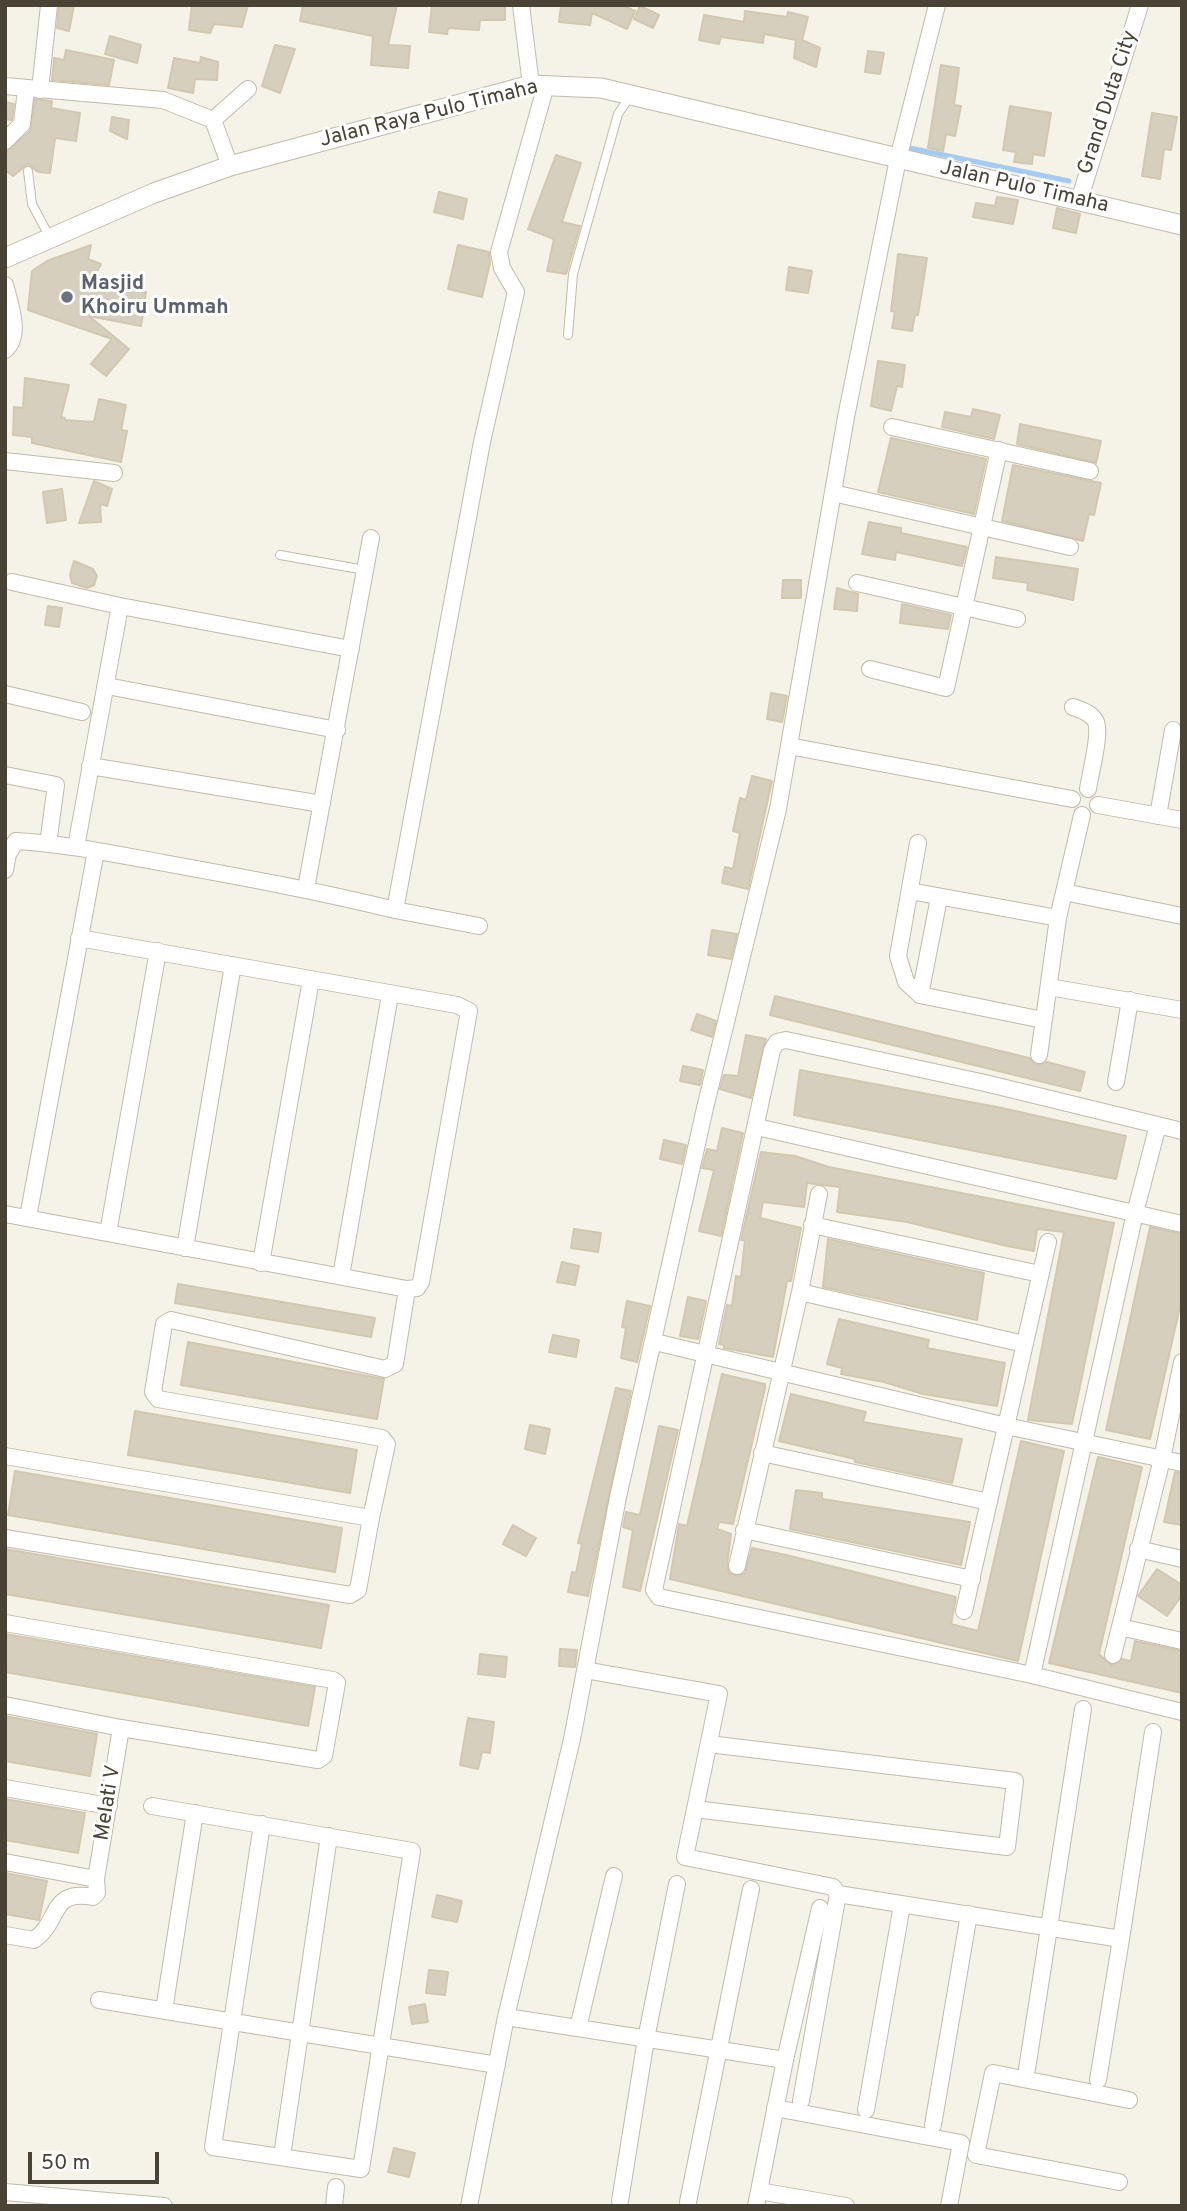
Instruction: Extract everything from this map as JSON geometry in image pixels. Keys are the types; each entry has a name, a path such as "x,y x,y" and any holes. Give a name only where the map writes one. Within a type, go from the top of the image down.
{"street":[{"path":"5,141 22,124 33,90 49,5"},
{"path":"395,910 482,442 516,292 502,268 499,252 535,80 523,42 521,5"},
{"path":"469,2206 506,2017 572,1739 618,1497 655,1342 705,1108 767,858 833,493 898,159 937,5"},
{"name":"Grand Duta City","path":"1079,201 1140,5"},
{"name":"Jalan Raya Pulo Timaha","path":"5,258 46,233 154,193 229,161 535,80 631,95 866,151"},
{"path":"5,86 163,100 217,126 229,161"},
{"path":"217,126 248,89"},
{"name":"Jalan Pulo Timaha","path":"866,151 1182,225"},
{"path":"5,285 13,317 13,339 5,350"},
{"path":"892,427 1090,471"},
{"path":"870,669 946,688 999,450"},
{"path":"5,461 114,473"},
{"path":"833,493 983,525 1070,547"},
{"path":"306,888 370,538"},
{"path":"12,582 120,606 351,649"},
{"path":"857,583 1017,619"},
{"path":"76,846 120,606"},
{"path":"107,686 337,730"},
{"path":"5,694 82,712"},
{"path":"1073,707 1087,713 1096,721 1097,731 1087,789"},
{"path":"1158,816 1173,730"},
{"path":"789,746 1072,799"},
{"path":"90,766 322,804"},
{"path":"5,775 56,785 48,844"},
{"path":"1081,789 1087,789 1094,792 1098,805 1095,811 1082,815 1072,806 1072,799 1081,789"},
{"path":"1098,805 1182,820"},
{"path":"1039,1055 1058,918 1082,815"},
{"path":"5,870 8,854 16,841 76,846 306,888 395,910 479,926"},
{"path":"918,843 898,956 906,982 920,995 1043,1020"},
{"path":"28,1217 96,851"},
{"path":"910,891 1058,918"},
{"path":"1064,892 1182,916"},
{"path":"920,995 939,898"},
{"path":"5,1214 407,1289 417,1288 421,1282 469,1011 457,1005 79,937"},
{"path":"108,1233 158,951"},
{"path":"185,1248 233,965"},
{"path":"261,1263 311,980"},
{"path":"1049,987 1182,1010"},
{"path":"341,1276 390,995"},
{"path":"1116,1082 1130,1000"},
{"path":"1182,1130 985,1083 786,1040 777,1042 772,1050 654,1581 654,1591 659,1597 1032,1675 1182,1712"},
{"path":"1032,1675 1135,1213 1158,1125"},
{"path":"757,1127 1182,1224"},
{"path":"737,1566 800,1292 819,1194"},
{"path":"812,1225 1040,1274"},
{"path":"964,1611 1048,1242"},
{"path":"5,1538 350,1595 358,1590 387,1444 382,1438 158,1399 153,1392 164,1324 171,1320 385,1369 395,1364 407,1289"},
{"path":"800,1292 1024,1344"},
{"path":"655,1342 782,1370 1006,1426 1182,1463"},
{"path":"1114,1656 1179,1389 1182,1363"},
{"path":"762,1453 989,1502"},
{"path":"5,1457 371,1518"},
{"path":"744,1530 972,1579"},
{"path":"1138,1549 1182,1559"},
{"path":"5,1623 333,1680 337,1684 322,1759 121,1728 5,1704"},
{"path":"1120,1627 1182,1641"},
{"path":"585,1670 719,1694 685,1857 833,1887 838,1894 1121,1939"},
{"path":"1027,2069 1083,1709"},
{"name":"Melati V","path":"96,1879 121,1728"},
{"path":"1098,2080 1153,1732"},
{"path":"695,1808 1007,1847 1015,1781 709,1744"},
{"path":"5,1788 109,1806"},
{"path":"152,1805 262,1824 412,1851 361,2169 212,2147 262,1824"},
{"path":"164,2010 195,1813"},
{"path":"282,2156 328,1836"},
{"path":"5,1862 96,1879 98,1886 93,1897 71,1895 62,1901 34,1940 5,1935"},
{"path":"578,2028 614,1876"},
{"path":"620,2201 646,2039 677,1884"},
{"path":"688,2202 751,1889"},
{"path":"801,2101 838,1894"},
{"path":"866,2110 902,1905"},
{"path":"820,1908 785,2060 758,2198 846,2206"},
{"path":"933,2125 969,1914"},
{"path":"99,2000 497,2065"},
{"path":"506,2017 785,2060"},
{"path":"976,2155 993,2073 1129,2100"},
{"path":"775,2108 961,2143 976,2155 1119,2182"},
{"path":"949,2206 961,2143"},
{"path":"334,2206 336,2187"},
{"path":"5,2192 164,2206"}],"lane":[{"path":"568,335 573,274 618,114 631,95"},
{"path":"28,171 32,204 46,233"},
{"path":"280,555 365,570"}],"building":[{"path":"59,5 74,5 69,31 57,28"},
{"path":"192,5 248,5 242,27 214,24 210,33 189,30"},
{"path":"303,5 397,5 388,45 410,46 408,68 371,65 373,36 300,21"},
{"path":"432,5 505,5 505,20 480,20 479,30 448,28 447,34 429,32"},
{"path":"561,5 622,5 635,11 627,29 592,13 590,25 559,22"},
{"path":"640,6 659,15 653,28 634,19"},
{"path":"745,11 787,17 788,12 808,17 802,40 820,48 816,67 794,58 796,40 764,34 763,43 721,37 719,44 699,40 704,15 744,22"},
{"path":"110,36 141,45 137,63 105,54"},
{"path":"275,45 295,49 280,93 262,86"},
{"path":"66,50 114,60 109,85 52,80 54,58 64,60"},
{"path":"868,51 884,53 880,74 865,72"},
{"path":"201,57 218,62 217,80 195,79 193,93 168,88 174,58 200,63"},
{"path":"941,65 959,68 954,105 961,106 955,136 946,134 943,151 928,148"},
{"path":"35,99 52,101 51,108 80,113 76,141 55,138 50,173 38,172 28,164 13,176 5,170 5,153 30,131"},
{"path":"5,102 14,104 12,120 5,119"},
{"path":"1010,106 1051,113 1044,156 1033,154 1032,164 1014,162 1016,152 1003,150"},
{"path":"1152,113 1177,117 1171,150 1164,149 1160,179 1142,176"},
{"path":"112,117 129,120 127,139 110,131"},
{"path":"556,155 581,163 562,222 580,226 566,274 547,271 554,239 528,229"},
{"path":"439,192 467,199 463,219 434,212"},
{"path":"997,197 1018,200 1013,224 973,217 976,203 995,206"},
{"path":"1057,208 1080,214 1076,233 1053,228"},
{"name":"Masjid Khoiru Ummah","path":"91,245 88,259 101,264 94,277 108,283 106,289 146,292 141,326 89,316 129,349 106,376 91,364 112,339 28,310 32,271 47,261"},
{"path":"458,245 489,252 490,263 482,297 448,289"},
{"path":"898,254 927,258 918,315 915,315 912,331 892,328 895,312 891,311"},
{"path":"789,267 812,271 808,293 786,290"},
{"path":"878,361 905,365 902,387 897,386 891,411 871,406"},
{"path":"25,378 69,385 61,417 65,420 94,422 99,399 126,405 121,430 127,431 121,462 32,443 32,437 13,435 14,407 23,408"},
{"path":"973,409 1000,415 994,439 942,427 945,412 971,417"},
{"path":"1020,424 1101,441 1096,463 1017,444"},
{"path":"891,438 986,459 974,514 878,492"},
{"path":"1013,465 1101,483 1094,515 1089,514 1083,541 1002,521"},
{"path":"94,481 112,489 107,506 100,504 101,522 79,523"},
{"path":"62,489 66,520 47,523 43,492"},
{"path":"869,522 901,528 901,533 967,547 962,566 896,552 895,560 862,554"},
{"path":"996,557 1078,569 1073,600 1027,590 1028,583 993,578"},
{"path":"74,561 93,569 97,576 94,585 87,588 72,583 70,575"},
{"path":"783,580 801,580 801,598 782,598"},
{"path":"837,588 858,594 857,611 834,609"},
{"path":"902,604 951,615 948,629 900,623"},
{"path":"48,606 62,608 59,627 45,625"},
{"path":"771,693 787,696 782,722 767,719"},
{"path":"752,776 772,781 748,889 722,883 725,867 733,869 740,833 733,831 740,798 746,800"},
{"path":"712,930 737,934 731,959 708,955"},
{"path":"775,996 1029,1058 1037,1065 1047,1062 1085,1072 1080,1091 770,1015"},
{"path":"697,1014 716,1021 712,1037 691,1030"},
{"path":"746,1035 766,1039 751,1098 720,1089 724,1075 738,1076"},
{"path":"683,1066 703,1070 700,1085 680,1081"},
{"path":"800,1070 1002,1108 1126,1136 1116,1179 794,1115"},
{"path":"722,1128 743,1133 721,1236 699,1231 714,1170 702,1168 707,1149 717,1151"},
{"path":"664,1140 686,1145 682,1164 660,1159"},
{"path":"761,1152 795,1156 829,1167 1114,1223 1072,1424 1028,1420 1064,1232 1037,1229 1034,1251 1007,1246 907,1222 837,1212 840,1187 807,1183 804,1207 763,1202 760,1218 801,1228 791,1281 787,1281 773,1357 724,1348 724,1345 719,1344 727,1305 732,1306 736,1276 741,1277 745,1240 741,1240"},
{"path":"1150,1227 1182,1234 1182,1298 1150,1439 1106,1430"},
{"path":"574,1229 601,1233 598,1252 571,1248"},
{"path":"828,1239 984,1273 977,1320 823,1287"},
{"path":"562,1262 579,1266 575,1285 557,1282"},
{"path":"178,1284 375,1318 371,1337 175,1303"},
{"path":"688,1297 706,1301 698,1339 680,1336"},
{"path":"627,1301 650,1306 637,1362 621,1358 626,1328 622,1327"},
{"path":"839,1319 929,1340 927,1348 1005,1363 997,1406 923,1394 884,1382 841,1374 842,1368 827,1364"},
{"path":"553,1335 579,1340 576,1357 549,1352"},
{"path":"188,1342 384,1379 377,1419 181,1385"},
{"path":"722,1374 765,1384 733,1524 719,1522 717,1529 731,1534 727,1564 729,1573 739,1576 745,1573 752,1548 786,1555 956,1597 951,1624 978,1631 1021,1441 1064,1451 1018,1661 670,1579 679,1524 687,1526"},
{"path":"616,1388 631,1391 588,1596 568,1592 572,1572 576,1573 582,1544 578,1543"},
{"path":"791,1394 866,1412 863,1422 962,1439 952,1483 855,1462 855,1459 779,1441"},
{"path":"135,1411 357,1450 350,1493 128,1455"},
{"path":"530,1425 550,1429 545,1454 525,1449"},
{"path":"659,1426 678,1430 640,1591 623,1587 633,1530 623,1527 626,1512 640,1515"},
{"path":"1098,1457 1142,1467 1099,1654 1111,1665 1122,1659 1131,1661 1135,1641 1182,1651 1182,1693 1049,1663"},
{"path":"15,1471 342,1528 335,1572 8,1515"},
{"path":"1175,1472 1182,1473 1182,1525 1164,1522"},
{"path":"796,1490 822,1493 822,1499 970,1522 961,1565 790,1529"},
{"path":"513,1525 536,1538 526,1556 503,1544"},
{"path":"5,1549 329,1605 321,1648 5,1594"},
{"path":"1157,1569 1182,1585 1182,1595 1167,1616 1138,1596"},
{"path":"5,1634 315,1687 308,1726 5,1672"},
{"path":"560,1649 577,1650 575,1667 559,1666"},
{"path":"480,1654 507,1657 505,1677 478,1674"},
{"path":"5,1716 97,1734 90,1776 5,1761"},
{"path":"468,1718 494,1722 490,1753 482,1752 478,1769 460,1765"},
{"path":"5,1799 85,1813 78,1853 5,1840"},
{"path":"5,1873 47,1881 39,1920 5,1914"},
{"path":"437,1895 462,1901 457,1922 432,1917"},
{"path":"429,1970 448,1972 445,1995 426,1993"},
{"path":"425,2004 428,2022 412,2024 409,2007"},
{"path":"394,2148 415,2153 409,2177 388,2172"}],"waterway":[{"path":"905,147 1069,181"}],"place":[{"name":"Masjid Khoiru Ummah","path":"67,297"}]}
